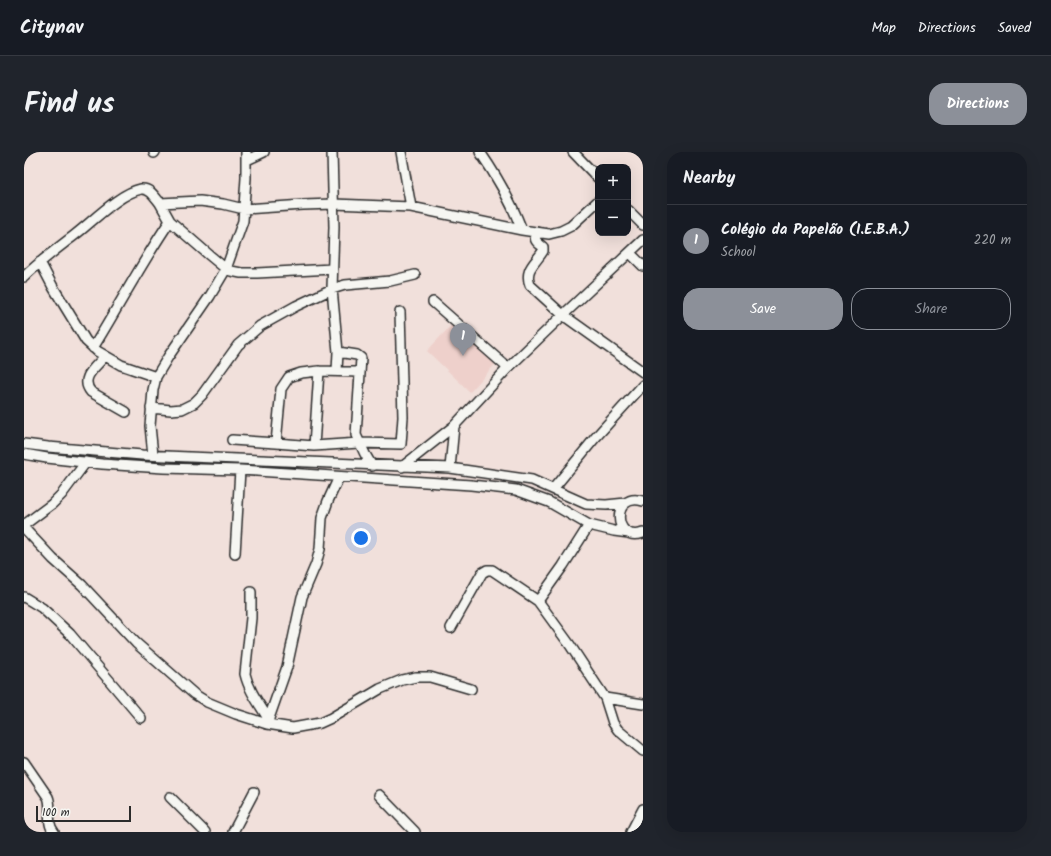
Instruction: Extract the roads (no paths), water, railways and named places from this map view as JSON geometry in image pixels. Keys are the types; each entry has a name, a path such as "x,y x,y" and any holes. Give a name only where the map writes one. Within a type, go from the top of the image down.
{"street":[{"path":"154,455 150,426 153,390 156,377 210,296 226,269 243,221 247,156 264,152"},
{"path":"332,152 334,204 332,289 338,352 337,372"},
{"path":"401,152 410,207"},
{"path":"480,152 498,178 522,230"},
{"path":"573,152 595,175"},
{"path":"24,277 40,262 125,196 142,189 147,190 154,195 170,222 226,269 241,273 332,269"},
{"path":"160,203 200,201 244,209 334,204 410,207 522,230 549,234 561,231 571,226 595,204"},
{"path":"631,213 643,225"},
{"path":"93,348 152,248 170,222"},
{"path":"537,232 534,238 543,247 543,251 528,272 527,278 530,285 563,315 643,372"},
{"path":"402,467 454,426 508,368 643,240"},
{"path":"630,253 643,266"},
{"path":"40,262 53,287 86,341 93,348 121,364 156,377"},
{"path":"151,408 171,410 182,409 194,403 238,345 260,326 296,306 332,289 345,285 390,281 415,275"},
{"path":"433,302 508,368"},
{"path":"232,440 314,446 359,443 400,444 403,416 400,312"},
{"path":"338,352 359,356 361,358 356,435 372,466"},
{"path":"106,356 87,377 87,388 91,392 126,412"},
{"path":"276,443 281,389 289,377 295,374 318,371 360,372"},
{"path":"314,446 318,371"},
{"path":"553,489 595,438 643,385"},
{"path":"450,468 454,426"},
{"path":"24,444 64,449 154,455 372,466 450,468 532,480 590,504 606,505 626,503 634,500 643,501"},
{"path":"24,454 86,462 163,468 240,470 471,485 516,490 548,502 589,525 636,535 643,533"},
{"path":"24,525 52,504 62,494 86,462"},
{"path":"236,554 240,470"},
{"path":"268,722 287,667 302,597 316,564 320,549 322,518 339,477"},
{"path":"626,503 620,510 619,519 622,528 629,533"},
{"path":"538,601 563,566 589,525"},
{"path":"24,528 53,559 82,585 136,643 194,694 207,702 236,714 293,728 320,723 380,689 402,680 416,677 430,677 471,689"},
{"path":"451,628 482,573 487,570 492,570 538,601 570,645 605,698 613,723 618,730 643,751"},
{"path":"251,592 251,618 245,674 252,693 268,722"},
{"path":"24,597 42,608 70,634 141,718"},
{"path":"605,698 643,704"},
{"path":"24,762 48,797 50,802 50,825 54,832"},
{"path":"233,832 254,792"},
{"path":"378,794 415,832"},
{"path":"170,797 205,832"},
{"path":"631,832 643,809"}],"place":[{"name":"Colégio da Papelão (I.E.B.A.)","path":"463,356"}]}
